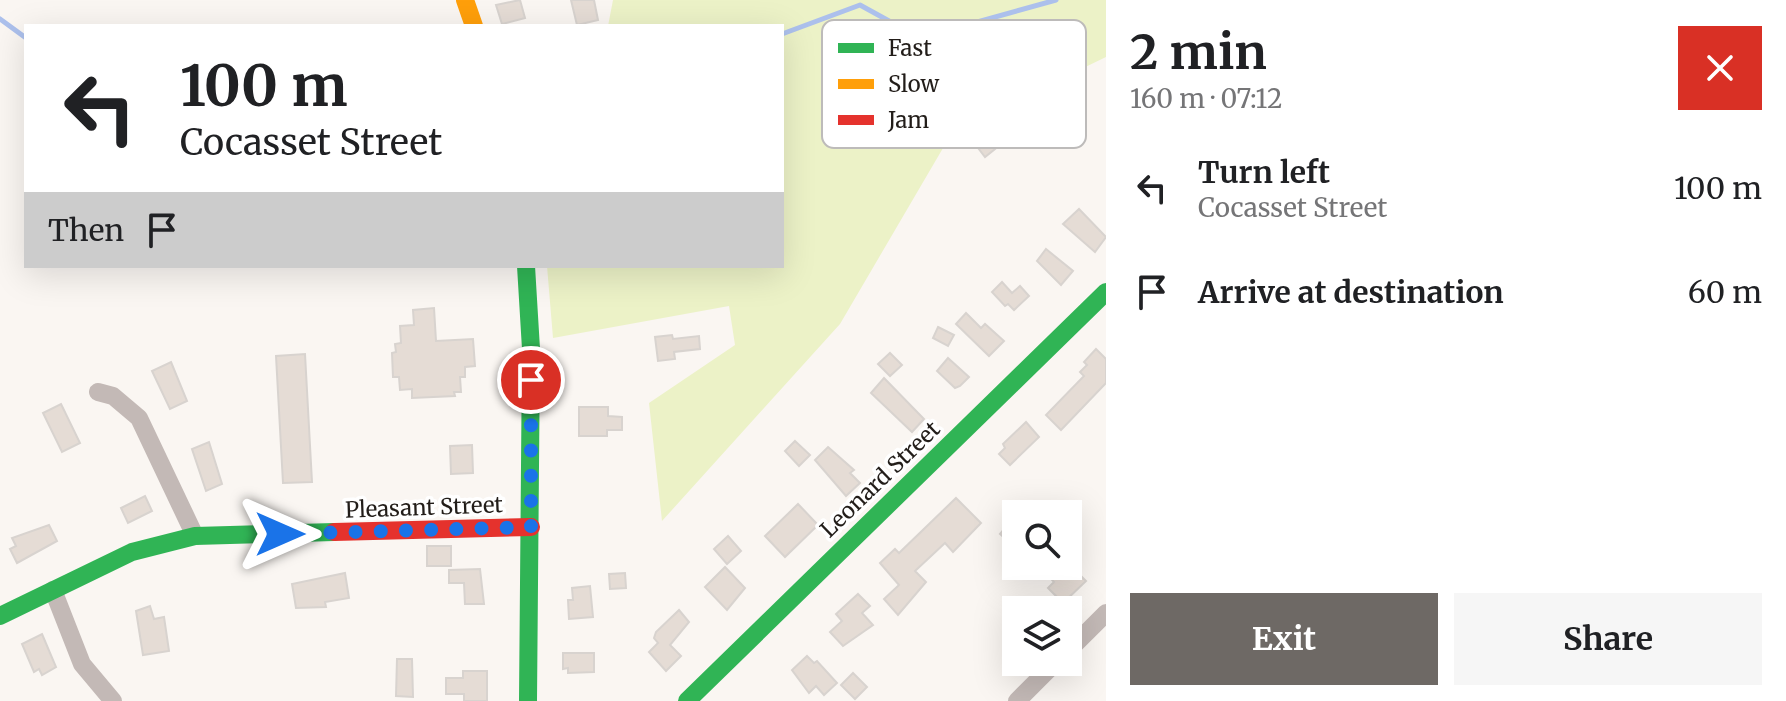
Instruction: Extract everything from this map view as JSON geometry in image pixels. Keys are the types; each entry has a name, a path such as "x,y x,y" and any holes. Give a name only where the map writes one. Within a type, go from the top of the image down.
{"street":[{"path":"465,0 473,24"},
{"path":"526,268 531,349 528,701"},
{"name":"Leonard Street","path":"687,701 1106,292"},
{"path":"98,392 113,396 139,418 195,536"},
{"name":"Pleasant Street","path":"0,616 132,552 195,536 531,527"},
{"path":"53,590 82,664 113,701"},
{"path":"1082,637 1106,613"},
{"path":"1017,701 1042,676"}],"green space":[{"path":"613,0 1106,0 1106,57 1086,67 1086,20 822,20 822,148 943,148 840,324 662,521 649,403 735,345 729,306 553,338 547,268 784,268 784,24 608,24"}],"building":[{"path":"520,0 525,18 502,24 496,5"},
{"path":"571,0 594,0 598,20 577,24"},
{"path":"978,148 994,148 995,149 985,157"},
{"path":"1079,209 1106,237 1095,252 1063,224"},
{"path":"1046,249 1073,271 1061,285 1037,261"},
{"path":"1002,282 1012,293 1020,286 1029,296 1014,310 1008,304 1005,306 992,292"},
{"path":"434,308 436,341 473,339 475,366 465,367 465,377 460,377 461,392 454,392 455,396 412,398 412,389 400,390 399,377 393,377 392,353 396,352 395,344 401,343 400,326 414,325 413,310"},
{"path":"966,313 981,328 985,324 1004,341 989,356 956,324"},
{"path":"938,327 954,335 948,346 933,338"},
{"path":"672,335 673,339 699,336 700,349 674,352 675,359 658,361 655,337"},
{"path":"1096,349 1106,359 1106,383 1061,430 1046,415 1084,376 1080,372 1087,365 1084,362"},
{"path":"890,353 902,365 890,376 878,364"},
{"path":"305,354 312,482 283,483 276,356"},
{"path":"948,358 969,377 955,388 937,371"},
{"path":"171,362 187,401 170,409 152,371"},
{"path":"884,378 924,419 912,432 871,393"},
{"path":"61,404 80,443 62,452 43,413"},
{"path":"579,407 608,407 608,416 622,417 622,430 607,430 607,436 579,436"},
{"path":"1026,422 1039,437 1010,465 999,454 1005,448 1003,444"},
{"path":"795,441 810,455 799,466 785,451"},
{"path":"209,442 222,484 206,491 192,449"},
{"path":"472,445 473,473 451,474 450,446"},
{"path":"828,447 854,470 850,473 860,483 846,496 815,460"},
{"path":"145,496 152,511 128,523 121,508"},
{"path":"956,498 981,523 953,552 945,543 915,571 926,582 898,615 884,599 899,585 880,563 895,549 899,553"},
{"path":"798,504 818,525 785,557 765,536"},
{"path":"49,525 57,541 17,563 10,549 16,546 12,538"},
{"path":"728,536 741,551 727,564 714,549"},
{"path":"427,546 451,546 451,566 427,566"},
{"path":"725,567 745,588 727,610 705,587"},
{"path":"480,569 484,604 465,604 464,583 449,583 449,570"},
{"path":"345,573 349,598 325,602 326,607 296,608 292,584"},
{"path":"625,573 626,588 610,589 609,574"},
{"path":"1082,577 1086,581 1070,596 1056,596 1048,588 1054,582 1052,580 1082,580"},
{"path":"590,586 593,617 569,619 568,600 573,600 572,588"},
{"path":"858,594 870,606 862,613 873,625 843,646 830,632 842,621 836,614"},
{"path":"150,606 154,619 164,617 169,651 143,655 136,611"},
{"path":"679,610 689,622 670,645 681,656 666,671 649,652 658,643 654,638 656,632"},
{"path":"42,634 56,667 42,675 39,669 34,672 22,644"},
{"path":"563,653 594,653 594,672 568,673 568,668 563,669"},
{"path":"807,656 814,663 817,661 837,683 824,695 816,686 809,693 792,670"},
{"path":"397,659 412,659 413,697 396,696"},
{"path":"463,671 487,671 487,701 464,701 464,694 446,694 446,678 463,678"},
{"path":"853,673 867,687 855,699 841,685"}],"waterway":[{"path":"984,20 1056,0"},
{"path":"784,33 860,5 887,20"},
{"path":"0,19 24,37"}],"traffic: fast":[{"path":"526,268 531,349 528,701"},
{"path":"687,701 1106,292"},
{"path":"0,616 132,552 195,536 334,532"}],"traffic: slow":[{"path":"465,0 473,24"}],"traffic: jam":[{"path":"334,532 531,527"}],"route":[{"path":"280,534 531,527 531,380"}]}
